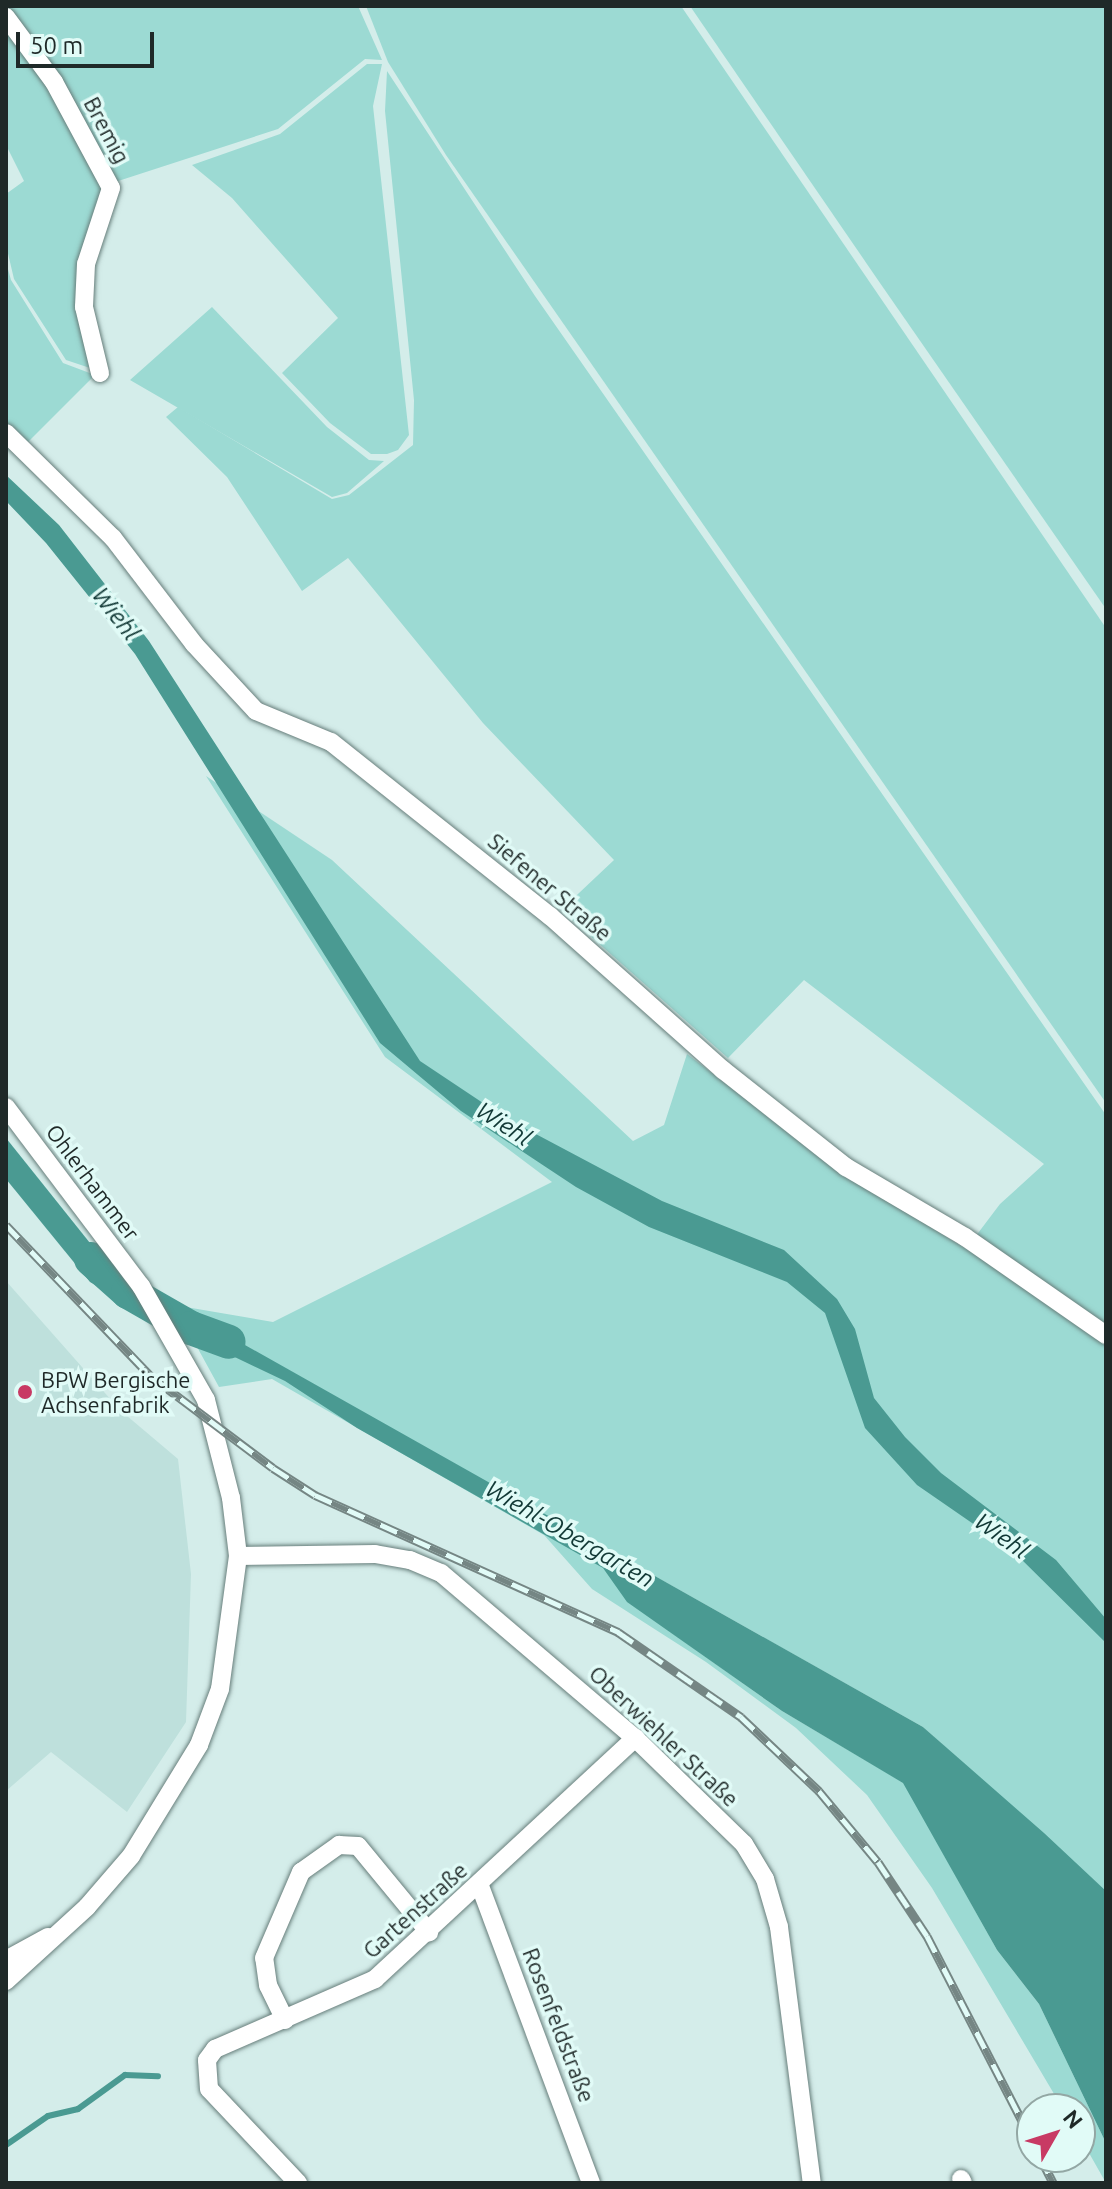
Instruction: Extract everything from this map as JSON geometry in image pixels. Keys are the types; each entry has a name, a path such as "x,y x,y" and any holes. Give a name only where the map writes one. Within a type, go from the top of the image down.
{"street":[{"name":"Bremig","path":"6,17 54,82 111,188 86,264 84,307 100,373"},
{"name":"Siefener Straße","path":"6,433 113,538 194,644 256,711 331,742 550,916 723,1070 846,1167 965,1237 1106,1335"},
{"name":"Ohlerhammer","path":"6,1107 141,1286 165,1325 217,1430 238,1556"},
{"name":"Oberwiehler Straße","path":"238,1556 375,1554 441,1573 635,1738 744,1844 765,1879 779,1927 812,2183"},
{"path":"6,1981 87,1907 131,1856 199,1745 220,1689 238,1556"},
{"name":"Gartenstraße","path":"298,2183 209,2089 207,2060 215,2049 375,1979 480,1886 635,1738"},
{"path":"285,2020 268,1985 264,1958 301,1872 339,1845 358,1846 429,1932"},
{"name":"Rosenfeldstraße","path":"480,1886 591,2183"},
{"path":"6,1960 54,1934"}],"shaded area":[{"path":"6,6 358,6 382,60 365,59 278,129 112,183"},
{"path":"366,6 681,6 1106,628 1106,1103 446,155 388,62"},
{"path":"690,6 1106,6 1106,609 880,283"},
{"path":"6,25 51,84 104,190 82,264 96,370 66,360 14,279 6,245 6,194 24,181 6,145"},
{"path":"367,64 382,64 373,106 409,435 398,450 387,454 371,454 330,423 282,373 338,318 232,198 192,165 280,134"},
{"path":"387,71 535,296 1106,1115 1106,1891 923,1727 644,1570 627,1601 782,1711 904,1783 997,1950 1039,2004 1082,2093 1054,2093 932,1888 867,1795 796,1728 706,1662 592,1589 544,1535 272,1379 219,1387 174,1305 273,1322 552,1182 385,1057 206,776 332,860 633,1141 664,1125 687,1054 847,1176 966,1249 1000,1204 1044,1164 804,980 728,1058 561,910 614,860 483,723 348,558 302,591 227,477 166,417 178,407 332,499 349,495 413,445 414,400 385,111"},
{"path":"6,262 11,280 63,363 95,375 24,446 6,429"},
{"path":"212,307 327,427 369,460 384,461 347,493 332,497 130,380"},
{"path":"6,1281 120,1410 178,1459 191,1574 186,1722 127,1812 51,1752 6,1791"},
{"path":"1096,2122 1106,2143 1106,2183 1096,2165"}],"water":[{"name":"Wiehl","path":"6,475 59,525 149,641 420,1061 504,1117 662,1201 784,1250 837,1299 855,1329 874,1398 905,1437 941,1473 1056,1560 1106,1619 1106,1643 1014,1552 917,1485 865,1428 825,1313 787,1282 649,1227 576,1187 461,1111 380,1043 135,654 46,543 6,501"},
{"path":"6,1138 114,1273 139,1310 90,1282 6,1179"},
{"path":"174,1305 923,1727 1044,1833 1106,1891 1106,2143 1096,2122 1096,2093 1082,2093 1039,2004 997,1950 903,1783 782,1711 627,1602 603,1568 357,1428 285,1381 193,1337"}],"waterway":[{"name":"Wiehl-Obergarten","path":"91,1259 128,1292 191,1328 229,1342"},
{"path":"6,2145 48,2116 78,2109 125,2075 158,2076"}],"railway":[{"path":"6,1225 152,1377 273,1468 315,1495 618,1632 741,1717 819,1791 878,1862 927,1936 1016,2109"},
{"path":"1048,2173 1053,2183"}],"place":[{"name":"BPW Bergische Achsenfabrik","path":"25,1392"}]}
